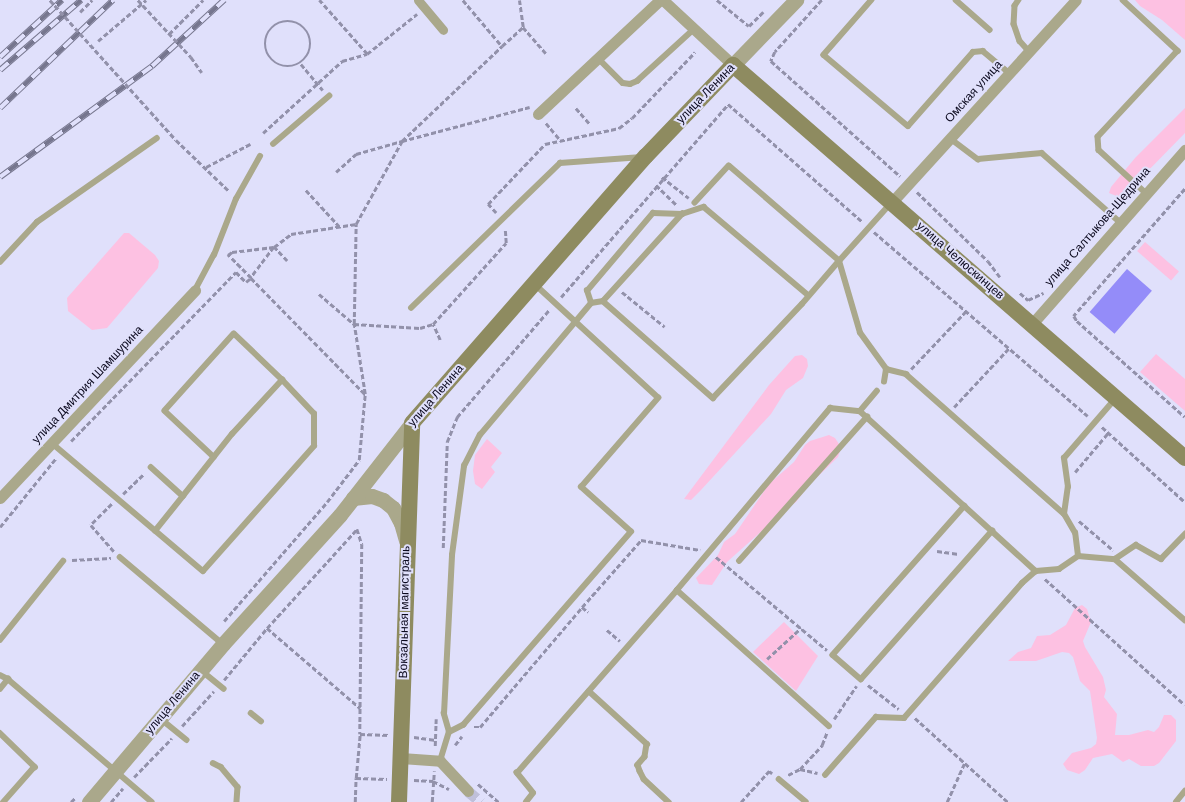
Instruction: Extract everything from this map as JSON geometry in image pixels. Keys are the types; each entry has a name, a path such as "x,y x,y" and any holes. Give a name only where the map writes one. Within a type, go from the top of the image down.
{"main road":[{"name":"улица Ленина","path":"412,423 646,156 733,66"},
{"name":"улица Челюскинцев","path":"733,66 1185,458"},
{"name":"Вокзальная магистраль","path":"399,802 406,541 412,423"}],"street":[{"path":"418,0 443,30"},
{"path":"538,115 662,0 733,66"},
{"name":"улица Ленина","path":"733,66 796,0"},
{"name":"Омская улица","path":"892,202 1076,0"},
{"name":"улица Салтыкова-Щедрина","path":"1032,324 1185,150"},
{"name":"улица Дмитрия Шамшурина","path":"0,498 195,290"},
{"name":"улица Ленина","path":"89,802 201,669 353,498 412,423"},
{"path":"353,498 372,496 383,500 393,508 401,523 406,541"},
{"path":"401,758 440,761 468,791"}],"lane":[{"path":"872,0 824,55 908,126 973,52 983,51 1010,73"},
{"path":"956,0 990,30"},
{"path":"1020,0 1015,6 1014,24 1020,41 1028,51"},
{"path":"1123,0 1178,51 1098,137 1100,150 1146,193"},
{"path":"598,58 623,83 630,84 637,81 694,29"},
{"path":"273,144 329,96"},
{"path":"0,262 38,222 157,138"},
{"path":"951,139 978,159 1042,153 1120,222"},
{"path":"195,290 214,255 236,199 260,156"},
{"path":"411,308 560,163 646,156"},
{"path":"695,203 729,166 839,261 860,333 886,369 906,374 1065,511 1075,534 1078,556"},
{"path":"603,301 713,398 892,202"},
{"path":"591,303 587,290 653,213 682,214 704,207 808,295"},
{"path":"440,761 449,732 444,714 452,556 464,466 480,435 591,303 603,301 682,214"},
{"path":"449,732 466,725 631,532 581,487 658,398 534,284"},
{"path":"52,443 203,571 314,446 314,414 234,334 165,411 214,457"},
{"path":"884,382 886,369"},
{"path":"155,531 214,457 282,380"},
{"path":"860,411 877,391"},
{"path":"1065,511 1067,480 1064,458 1116,398"},
{"path":"526,802 533,793 517,773 677,590 830,408 860,411 1036,571"},
{"path":"739,561 866,417"},
{"path":"151,467 183,496"},
{"path":"965,506 833,655 861,679 992,531"},
{"path":"826,775 876,717 904,718 1022,583 1036,571 1059,569 1078,556 1117,558 1136,544 1161,560 1185,534"},
{"path":"120,557 223,644"},
{"path":"1117,558 1185,620"},
{"path":"0,640 62,561"},
{"path":"677,590 829,726"},
{"path":"201,669 221,687"},
{"path":"0,675 8,679 152,802"},
{"path":"0,689 8,679"},
{"path":"589,691 648,744 645,757 638,765 640,771 644,779 669,802"},
{"path":"251,713 261,722"},
{"path":"160,718 187,740"},
{"path":"0,733 35,767 4,802"},
{"path":"212,762 221,767 238,787 238,802"},
{"path":"780,778 806,802"},
{"path":"1176,802 1185,791"}],"path":[{"path":"50,0 176,140 206,167 236,199"},
{"path":"80,12 92,0"},
{"path":"138,0 202,72"},
{"path":"98,41 146,0"},
{"path":"170,34 203,0"},
{"path":"319,0 367,54"},
{"path":"463,0 502,46"},
{"path":"519,0 522,27 546,53"},
{"path":"717,0 749,26 763,12"},
{"path":"771,61 775,52 822,0"},
{"path":"263,133 342,60 367,54 419,12"},
{"path":"293,21 306,30 310,37 310,51 300,64 282,67 269,58 264,47 265,39 270,28 279,22 293,21"},
{"path":"359,460 365,394 354,324 356,224 402,141 522,27"},
{"path":"495,211 488,204 544,144 619,128 695,52"},
{"path":"300,64 329,96"},
{"path":"447,442 457,416 556,304 662,177 728,104 1096,422"},
{"path":"576,108 590,124"},
{"path":"336,172 356,154 402,141 538,115 561,141"},
{"path":"206,167 250,144"},
{"path":"662,177 695,203"},
{"path":"656,185 680,207"},
{"path":"1185,189 1074,316 1077,321 1185,418"},
{"path":"306,190 340,226"},
{"path":"0,526 62,451 236,272 246,282 274,247 291,234 356,224"},
{"path":"319,294 354,324 420,328 433,324 506,243 505,228"},
{"path":"274,247 288,261"},
{"path":"274,247 232,252 228,255 365,394"},
{"path":"630,298 665,327"},
{"path":"906,374 967,310"},
{"path":"433,324 440,340"},
{"path":"950,412 1010,347"},
{"path":"1067,480 1108,433 1185,502"},
{"path":"120,557 91,525 151,467"},
{"path":"1065,511 1117,558"},
{"path":"111,802 128,782 139,774 221,687 266,628 357,529 362,544 360,734 356,778"},
{"path":"453,748 466,725 480,727 641,540 709,552 833,655"},
{"path":"926,550 970,556"},
{"path":"62,561 120,557"},
{"path":"1036,571 1185,705"},
{"path":"582,607 588,612"},
{"path":"266,628 360,708"},
{"path":"761,665 801,628"},
{"path":"607,630 627,647"},
{"path":"740,802 769,771 780,778 800,769 822,745 829,726 861,679 907,715 916,719 1008,802"},
{"path":"360,734 435,739"},
{"path":"947,802 964,764"},
{"path":"800,769 826,775"},
{"path":"432,802 433,781"}],"shaded area":[{"path":"1135,0 1185,0 1185,40 1162,20 1140,6"},
{"path":"1185,108 1185,133 1141,178 1133,195 1119,197 1109,193 1111,187 1135,158"},
{"path":"124,233 129,233 155,255 159,261 158,268 107,328 92,330 68,311 67,298"},
{"path":"1145,242 1179,272 1171,281 1137,251"},
{"path":"1127,269 1152,291 1115,334 1090,312"},
{"path":"1156,354 1185,379 1185,411 1140,372"},
{"path":"802,355 807,359 808,366 803,378 786,390 771,414 701,490 691,500 684,499 769,385 795,356"},
{"path":"829,435 835,438 839,444 840,451 838,457 809,485 796,502 773,518 764,529 727,562 712,585 699,584 696,578 718,555 724,542 735,534 769,484 794,462 805,445 810,441"},
{"path":"487,439 502,453 491,467 495,472 482,489 475,484 473,471 475,455"},
{"path":"1082,605 1087,609 1091,622 1083,641 1103,677 1106,690 1104,697 1117,714 1115,735 1129,735 1148,730 1154,732 1159,727 1164,715 1171,715 1176,720 1176,741 1159,763 1154,766 1141,766 1129,759 1123,762 1112,754 1093,758 1085,770 1079,774 1067,770 1063,764 1072,753 1091,748 1096,744 1097,738 1090,691 1080,681 1073,657 1069,653 1062,652 1036,661 1008,661 1018,652 1031,648 1037,636 1050,635 1066,625 1075,608"},
{"path":"784,622 818,656 796,691 753,652"}],"tunnel":[{"path":"468,791 481,802"}],"railway":[{"path":"0,57 62,0"},
{"path":"0,70 81,0"},
{"path":"0,108 113,0"},
{"path":"0,177 152,66 224,0"}]}
